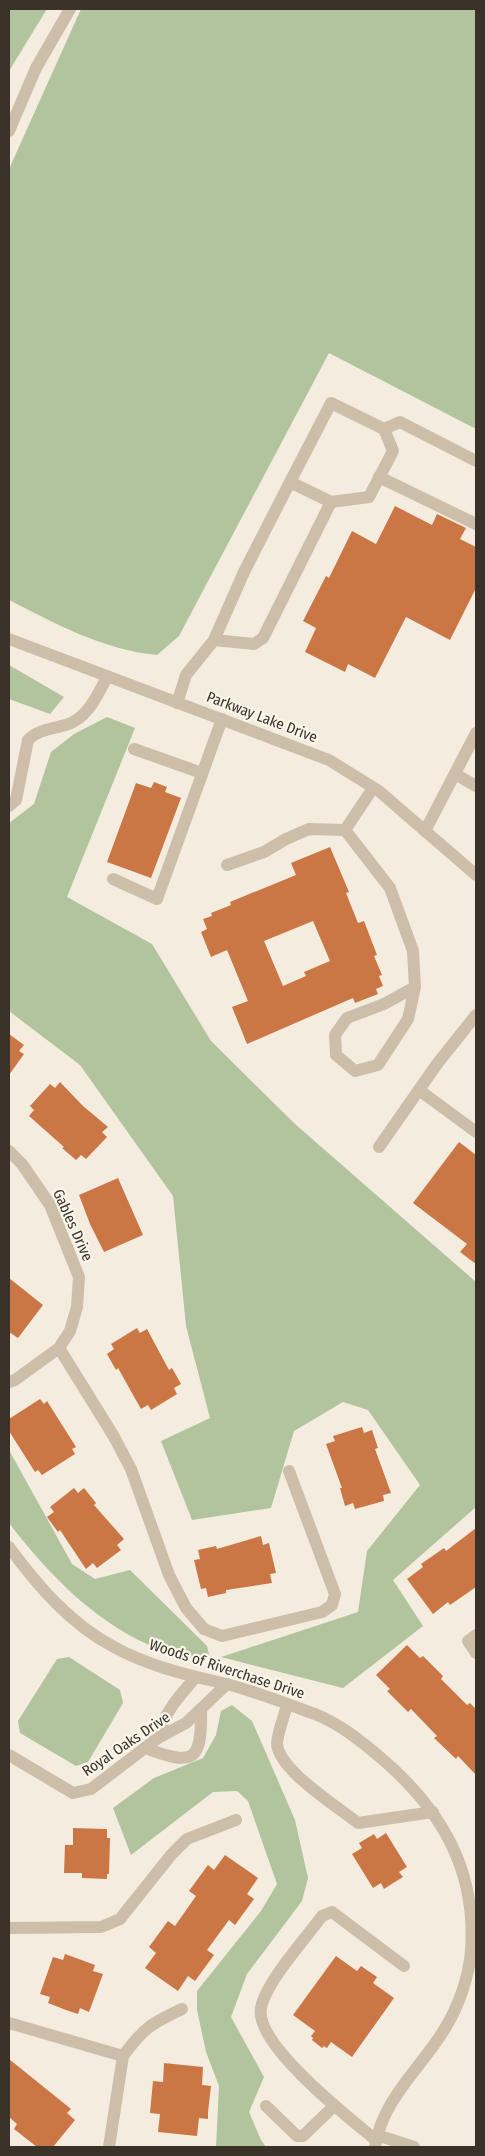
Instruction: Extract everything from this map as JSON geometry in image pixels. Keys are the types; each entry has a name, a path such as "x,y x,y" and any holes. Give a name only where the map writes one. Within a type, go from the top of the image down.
{"street":[{"path":"9,131 36,68 70,9"},
{"path":"177,703 186,675 214,640 244,572 290,482 332,403 384,429 393,451 368,497 331,502 290,482"},
{"path":"384,429 400,422 476,460"},
{"path":"379,477 476,524"},
{"path":"214,640 254,644 264,638 331,502"},
{"name":"Parkway Lake Drive","path":"9,639 329,760 373,788 476,875"},
{"path":"9,806 16,800 28,740 33,734 72,722 89,709 107,677"},
{"path":"112,879 157,899 222,720"},
{"path":"425,831 476,733"},
{"path":"134,749 202,774"},
{"path":"455,774 476,786"},
{"path":"345,830 373,788"},
{"path":"227,866 264,852 286,839 309,829 345,830"},
{"path":"345,830 390,888 413,951 414,987 413,1002 408,1019 378,1065 355,1071 336,1055 335,1036 347,1018 384,1004 414,987"},
{"path":"379,1147 419,1090 476,1015"},
{"path":"419,1090 476,1132"},
{"name":"Gables Drive","path":"9,1151 22,1164 50,1205 79,1277 77,1307 70,1331 59,1348 9,1382"},
{"path":"59,1348 114,1435 135,1478 169,1575 186,1608 204,1629 222,1636 322,1612 332,1606 335,1594 289,1471"},
{"name":"Woods of Riverchase Drive","path":"9,1547 55,1603 82,1626 113,1647 195,1678 227,1684 316,1715 359,1739 398,1773 433,1812 461,1867 468,1894 472,1932 471,1953 464,1987 446,2028 392,2103 376,2141"},
{"path":"476,1635 468,1641 476,1653"},
{"path":"158,1738 161,1725 168,1712 195,1678"},
{"name":"Royal Oaks Drive","path":"9,1755 73,1793 91,1789 158,1738 186,1723 227,1684"},
{"path":"287,1705 277,1744 283,1760 297,1775 358,1823 433,1812"},
{"path":"145,1748 180,1758 191,1756 199,1749 202,1738 201,1709"},
{"path":"9,1928 101,1927 120,1919 171,1855 187,1839 236,1820"},
{"path":"404,1966 332,1912 322,1916 267,1991 261,2008 260,2021 270,2040 334,2106 376,2141 414,2147"},
{"path":"109,2147 123,2056 136,2037 152,2023 182,2009"},
{"path":"9,2023 123,2056"},
{"path":"266,2106 296,2136 303,2136 334,2106"}],"green space":[{"path":"9,9 47,9 9,71"},
{"path":"81,9 476,9 476,429 329,353 179,636 157,655 118,648 99,642 63,627 9,600 9,169"},
{"path":"9,665 64,697 50,714 9,699"},
{"path":"107,717 135,728 67,897 152,944 211,1041 295,1124 476,1282 476,1507 393,1580 423,1626 343,1688 221,1657 358,1612 367,1551 420,1485 368,1410 343,1402 294,1431 271,1508 192,1520 161,1441 210,1418 186,1326 173,1196 80,1065 9,1011 9,823 34,804 51,752 74,734"},
{"path":"9,1450 72,1564 95,1579 130,1570 207,1646 210,1659 167,1652 138,1640 96,1613 58,1580 9,1523"},
{"path":"69,1657 120,1690 123,1703 88,1762 76,1766 20,1733 18,1721 57,1659"},
{"path":"232,1705 252,1721 295,1820 308,1878 302,1901 247,1974 231,2017 264,2077 249,2112 266,2147 216,2147 219,2086 206,2052 197,2010 197,1991 261,1911 277,1884 248,1801 237,1791 213,1792 131,1855 113,1808 154,1778 203,1758 216,1735 221,1711"}],"building":[{"path":"395,506 432,525 437,514 466,528 460,539 476,547 476,588 450,640 406,617 375,678 348,664 345,672 305,652 316,628 303,621 326,576 329,578 352,531 376,544"},
{"path":"154,782 167,787 165,792 181,798 151,878 107,862 136,783 151,788"},
{"path":"330,847 349,892 346,893 358,923 364,921 377,955 374,956 382,975 379,976 383,986 376,989 378,994 355,1003 353,998 247,1044 232,1007 248,1001 227,950 211,957 201,932 207,929 203,919 212,916 211,913 231,905 230,902 296,875 291,863","holes":["313,921 330,961 304,972 306,976 283,986 264,941"]},
{"path":"9,1034 24,1045 19,1051 24,1054 9,1075"},
{"path":"60,1082 83,1106 108,1127 102,1132 107,1137 86,1159 81,1155 76,1160 29,1116 34,1110 30,1106 50,1084 55,1088"},
{"path":"459,1142 476,1155 476,1264 460,1252 467,1244 413,1203"},
{"path":"118,1178 143,1235 104,1252 90,1224 79,1195"},
{"path":"9,1278 43,1305 18,1338 9,1332"},
{"path":"137,1328 140,1333 147,1329 169,1370 172,1368 181,1384 174,1388 177,1394 151,1410 148,1405 141,1409 118,1368 116,1370 107,1354 114,1349 111,1344"},
{"path":"40,1399 44,1404 47,1401 76,1447 72,1449 75,1454 42,1475 38,1470 35,1472 9,1431 9,1419"},
{"path":"362,1427 364,1433 372,1430 378,1448 375,1449 391,1493 383,1495 384,1501 355,1509 353,1503 345,1506 340,1488 342,1488 326,1444 335,1441 333,1436"},
{"path":"74,1488 78,1493 84,1488 96,1503 94,1505 124,1539 117,1545 121,1550 97,1568 93,1563 86,1569 60,1530 58,1532 47,1517 54,1512 50,1507"},
{"path":"476,1528 476,1587 450,1605 448,1602 433,1614 407,1579 423,1567 421,1564 444,1548 446,1551"},
{"path":"261,1536 263,1545 269,1543 276,1573 270,1574 272,1583 226,1590 226,1593 208,1597 206,1588 201,1589 194,1560 200,1559 198,1550 216,1546 217,1549"},
{"path":"407,1645 420,1658 423,1656 443,1676 441,1679 467,1705 470,1703 476,1709 476,1775 458,1756 456,1759 434,1738 437,1736 411,1709 408,1712 387,1691 390,1689 376,1675"},
{"path":"73,1828 107,1829 107,1838 110,1838 109,1874 107,1874 107,1879 82,1878 82,1873 64,1873 65,1845 73,1845"},
{"path":"386,1833 407,1867 399,1872 403,1877 384,1889 381,1883 373,1888 352,1854 362,1848 359,1843 374,1834 377,1839"},
{"path":"225,1855 258,1878 247,1894 254,1899 235,1925 229,1920 207,1950 214,1955 195,1981 188,1976 178,1991 145,1968 156,1953 149,1947 168,1921 175,1926 196,1896 189,1891 208,1865 214,1870"},
{"path":"65,1954 95,1965 93,1971 103,1974 89,2012 80,2008 78,2014 66,2010 48,2003 50,1997 40,1994 53,1957 63,1960"},
{"path":"336,1956 357,1971 361,1966 377,1977 373,1983 394,1998 352,2057 331,2042 327,2048 324,2046 322,2048 312,2040 311,2036 315,2031 293,2015"},
{"path":"9,2059 71,2109 67,2113 75,2120 53,2147 37,2147 14,2129 17,2124 9,2117"},
{"path":"164,2063 203,2067 202,2085 211,2086 208,2119 199,2118 197,2136 158,2132 160,2114 150,2113 153,2081 163,2082"}]}
